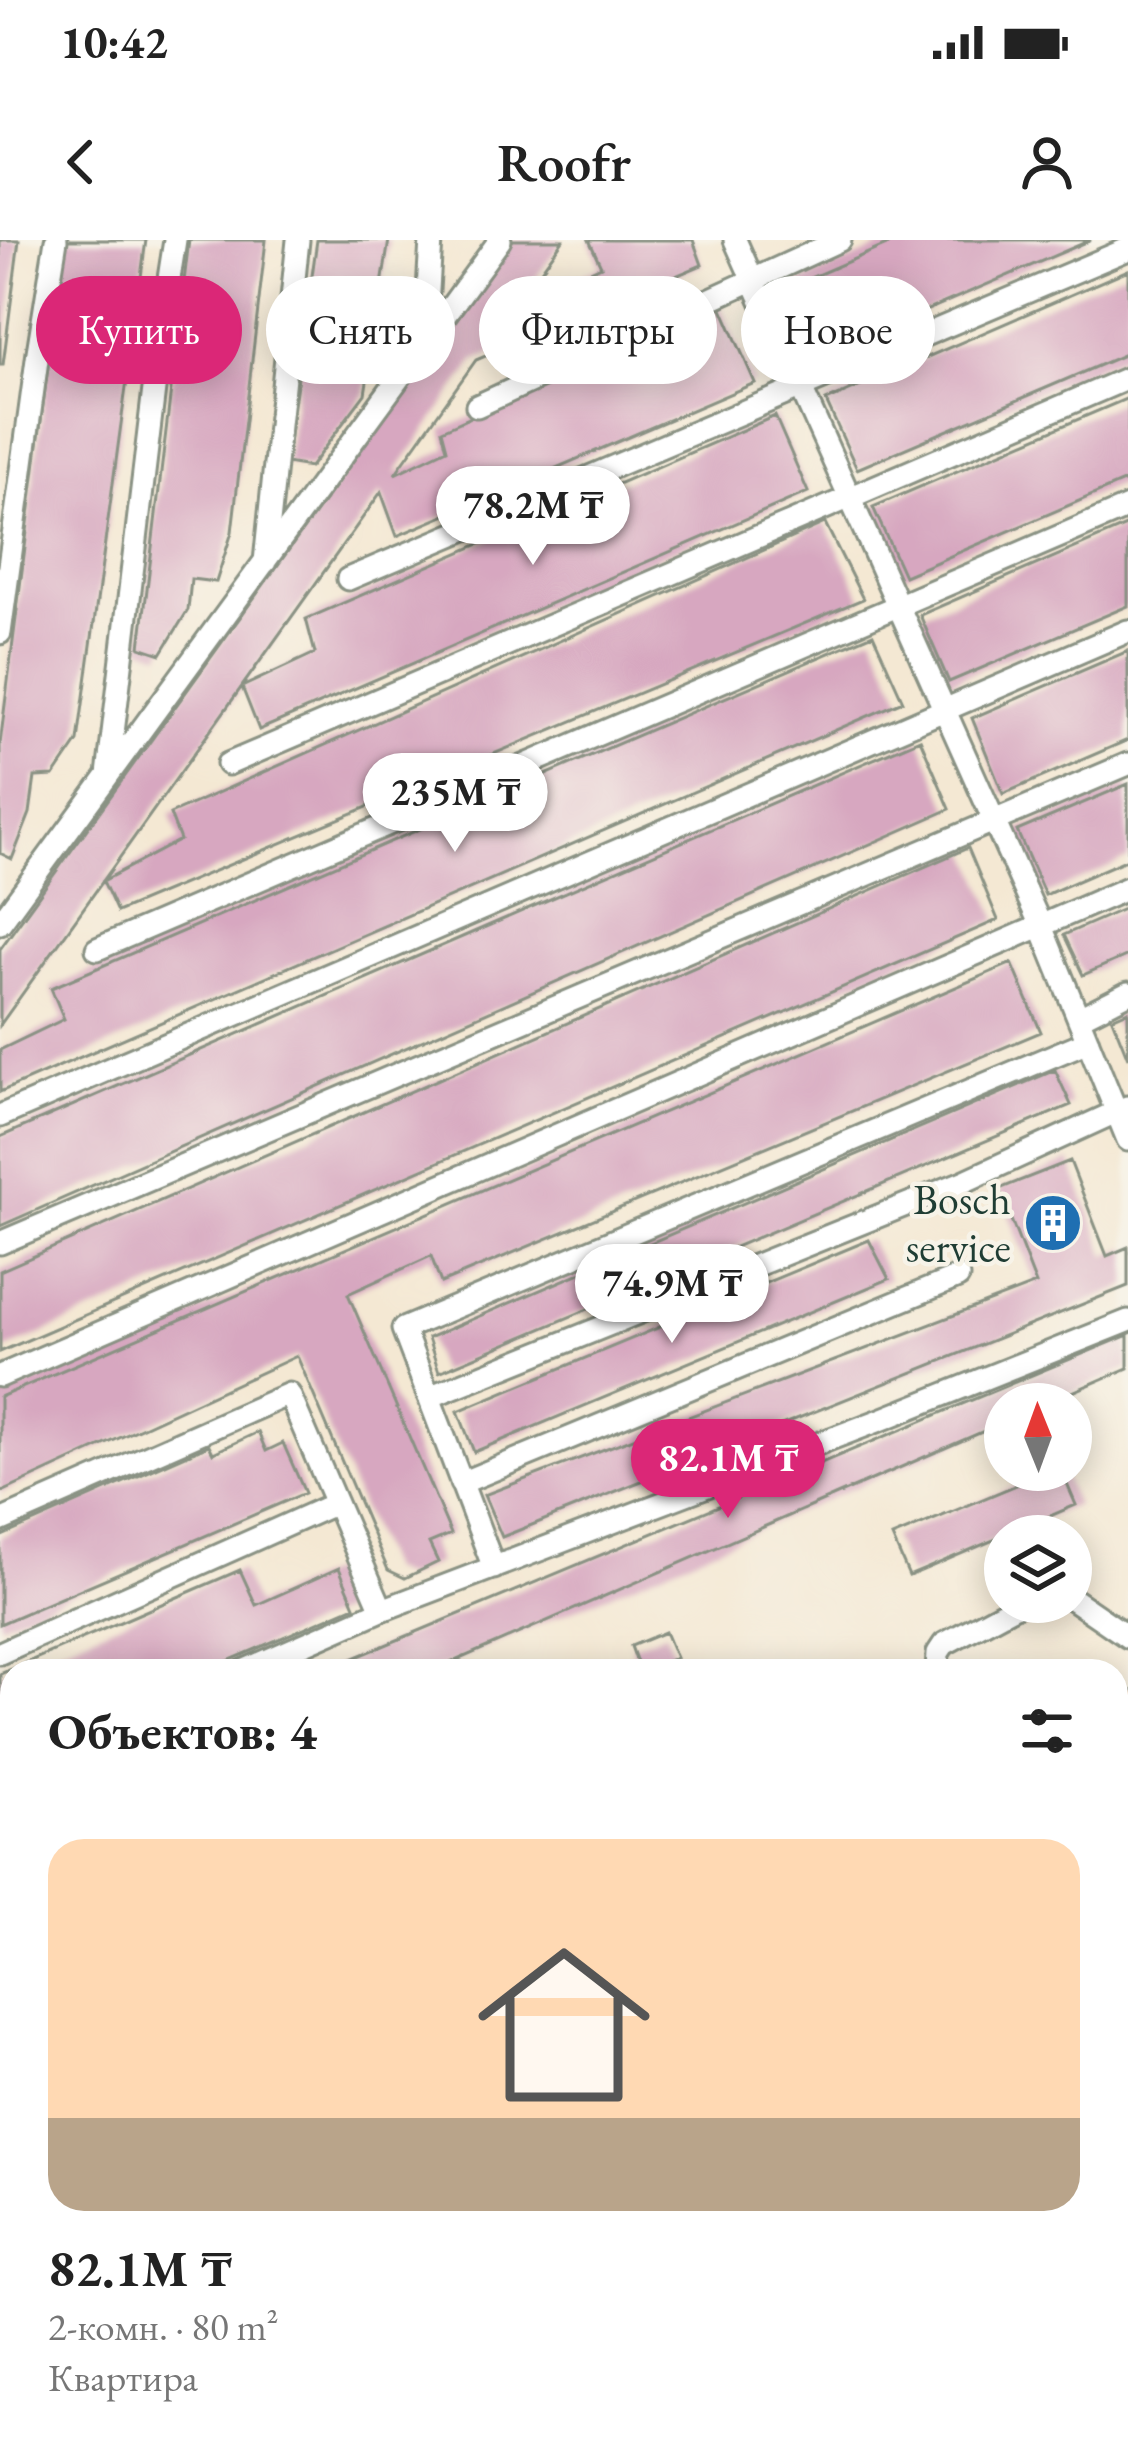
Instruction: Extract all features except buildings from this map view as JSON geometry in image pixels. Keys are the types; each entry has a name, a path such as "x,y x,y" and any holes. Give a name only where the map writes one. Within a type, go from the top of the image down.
{"lane":[{"path":"0,633 56,240"},
{"path":"107,777 175,240"},
{"path":"265,562 298,240"},
{"path":"429,276 431,240"},
{"path":"455,301 500,240"},
{"path":"735,240 751,276"},
{"path":"757,276 840,240"},
{"path":"348,579 1128,249"},
{"path":"477,406 741,283"},
{"path":"228,764 1128,378"},
{"path":"0,922 394,384"},
{"path":"799,384 1122,1109 1128,1140"},
{"path":"97,949 1128,507"},
{"path":"0,1116 1128,631"},
{"path":"0,1243 1128,764"},
{"path":"0,1376 1128,888"},
{"path":"1079,1018 1128,993"},
{"path":"494,1568 403,1329 1088,1041"},
{"path":"429,1396 963,1182 1122,1109"},
{"path":"461,1483 958,1277"},
{"path":"271,1659 382,1610 1128,1322"},
{"path":"0,1521 290,1394 382,1610"},
{"path":"0,1653 336,1503"},
{"path":"1092,1612 1128,1636"},
{"path":"938,1659 944,1644 984,1622"}],"place":[{"name":"Bosch service","path":"1053,1223"}]}
